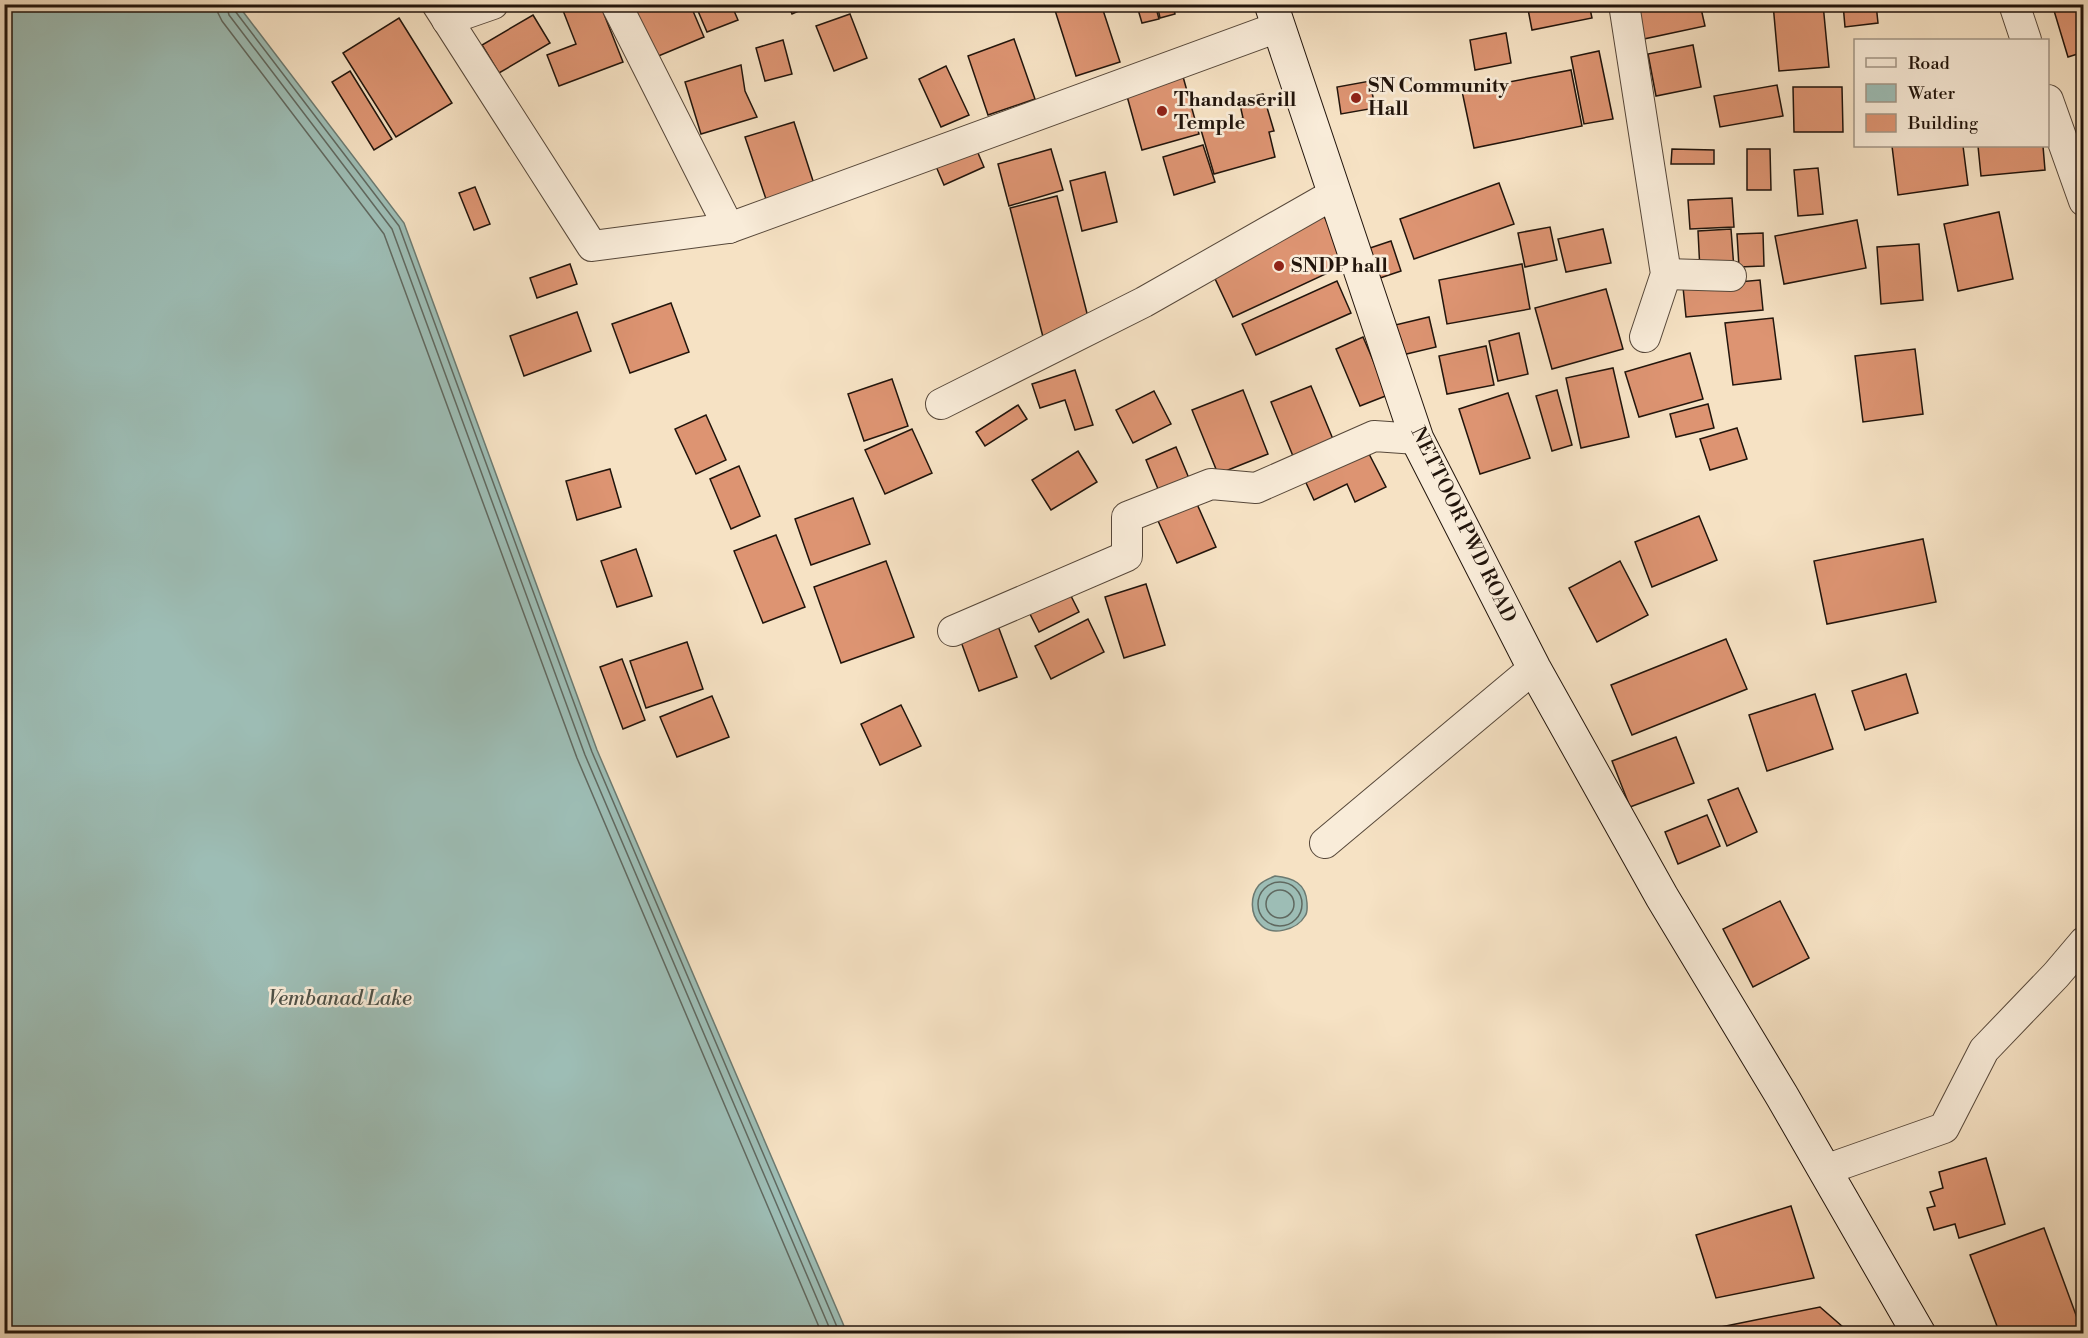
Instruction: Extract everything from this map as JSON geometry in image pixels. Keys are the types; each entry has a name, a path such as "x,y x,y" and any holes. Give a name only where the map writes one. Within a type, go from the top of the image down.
{"street":[{"path":"493,4 442,12 592,246 729,228 1275,16"},
{"path":"616,4 729,228"},
{"path":"1624,4 1666,274 1645,337"},
{"path":"2014,4 2026,39"},
{"name":"NETTOOR PWD ROAD","path":"1275,16 1417,439 1534,668 1662,897 1920,1334"},
{"path":"2049,103 2084,201"},
{"path":"941,404 1144,302 1334,194"},
{"path":"1666,274 1731,276"},
{"path":"953,631 1127,556 1127,517 1211,484 1256,488 1374,436 1417,439"},
{"path":"1325,843 1534,668"},
{"path":"1825,1170 1944,1128 1984,1050 2056,975 2084,942"}],"water":[{"name":"Vembanad Lake","path":"5,4 238,5 404,223 597,750 847,1333 5,1333"},
{"path":"1275,876 1293,880 1301,886 1307,903 1307,913 1301,921 1290,928 1277,931 1260,924 1254,915 1252,905 1259,885"}],"building":[{"path":"571,4 600,4 623,62 559,86 547,55 576,44 562,8"},
{"path":"633,4 690,4 704,37 656,57"},
{"path":"695,4 731,4 738,20 707,32"},
{"path":"788,4 814,4 792,14"},
{"path":"1053,4 1101,4 1120,62 1076,76"},
{"path":"1155,4 1159,19 1142,23 1137,6"},
{"path":"1157,4 1173,4 1175,14 1160,18"},
{"path":"1527,4 1589,4 1592,18 1532,30"},
{"path":"1631,4 1700,4 1705,26 1639,40"},
{"path":"1773,4 1823,4 1829,67 1779,71"},
{"path":"1843,4 1876,4 1878,23 1845,27"},
{"path":"2052,4 2084,4 2084,52 2068,57"},
{"path":"850,14 867,58 834,71 816,26"},
{"path":"533,15 550,43 499,73 482,45"},
{"path":"399,18 452,103 396,137 343,53"},
{"path":"1506,33 1511,63 1475,70 1470,40"},
{"path":"1014,39 1035,99 988,115 968,56"},
{"path":"783,40 792,74 765,81 756,48"},
{"path":"1693,45 1701,87 1656,96 1648,54"},
{"path":"1599,51 1613,119 1584,124 1571,57"},
{"path":"741,65 745,91 757,117 701,134 685,82"},
{"path":"946,66 969,115 941,127 919,79"},
{"path":"1571,70 1582,126 1474,148 1462,91"},
{"path":"350,71 392,139 374,150 332,82"},
{"name":"Thandaserill Temple","path":"1182,73 1199,134 1142,150 1125,89"},
{"name":"SN Community Hall","path":"1370,81 1375,108 1341,114 1337,87"},
{"path":"1777,85 1783,116 1720,127 1714,96"},
{"path":"1793,87 1842,87 1843,132 1794,132"},
{"path":"1263,94 1274,131 1269,132 1275,157 1214,174 1201,130 1243,118 1239,100"},
{"path":"794,122 815,187 767,202 745,137"},
{"path":"2084,126 2084,149 2077,128"},
{"path":"1203,145 1215,182 1174,195 1163,157"},
{"path":"975,146 984,167 944,185 935,164"},
{"path":"1892,147 1963,147 1968,185 1898,195"},
{"path":"1978,147 2043,147 2045,170 1981,176"},
{"path":"1051,149 1063,190 1009,206 998,164"},
{"path":"1672,149 1714,150 1714,164 1671,164"},
{"path":"1747,149 1770,149 1771,190 1747,190"},
{"path":"1818,168 1823,214 1798,216 1794,170"},
{"path":"1105,172 1117,222 1082,231 1070,181"},
{"path":"1499,183 1514,224 1414,259 1400,219"},
{"path":"475,187 490,224 474,230 459,193"},
{"path":"1057,196 1090,325 1043,337 1010,208"},
{"path":"1732,198 1734,227 1690,229 1688,200"},
{"path":"1999,212 2013,279 1958,291 1944,224"},
{"name":"SNDP hall","path":"1324,216 1347,264 1233,317 1210,268"},
{"path":"1857,220 1866,268 1784,284 1775,236"},
{"path":"1550,227 1557,260 1525,267 1518,233"},
{"path":"1603,229 1611,263 1566,272 1558,239"},
{"path":"1731,229 1734,269 1700,271 1698,231"},
{"path":"1763,233 1764,266 1739,267 1737,234"},
{"path":"1391,241 1401,271 1380,278 1370,248"},
{"path":"1919,244 1923,300 1881,304 1877,247"},
{"path":"570,264 577,284 537,298 530,278"},
{"path":"1522,264 1530,309 1447,324 1439,280"},
{"path":"1760,280 1763,310 1686,317 1683,287"},
{"path":"1337,281 1351,313 1256,355 1242,324"},
{"path":"1606,289 1623,349 1552,369 1535,308"},
{"path":"671,303 689,352 630,373 612,324"},
{"path":"577,312 591,351 524,376 510,336"},
{"path":"1429,317 1436,347 1398,356 1391,326"},
{"path":"1773,318 1781,379 1733,385 1725,323"},
{"path":"1519,333 1528,374 1498,381 1489,341"},
{"path":"1363,337 1388,395 1360,406 1336,349"},
{"path":"1486,346 1494,385 1447,394 1439,356"},
{"path":"1915,349 1923,414 1863,422 1855,356"},
{"path":"1690,353 1703,399 1639,417 1625,372"},
{"path":"1613,368 1629,437 1581,448 1566,378"},
{"path":"1075,370 1093,425 1075,430 1065,400 1040,408 1032,384"},
{"path":"892,379 908,426 864,441 848,394"},
{"path":"1311,386 1335,444 1295,461 1271,402"},
{"path":"1243,390 1268,454 1218,474 1192,410"},
{"path":"1557,390 1572,445 1552,451 1536,396"},
{"path":"1154,391 1171,424 1133,443 1116,410"},
{"path":"1508,393 1530,458 1480,474 1459,409"},
{"path":"1708,404 1714,428 1676,437 1670,414"},
{"path":"1018,405 1027,419 985,446 976,432"},
{"path":"706,415 726,460 696,474 675,429"},
{"path":"1737,428 1747,459 1710,470 1700,439"},
{"path":"912,429 932,473 885,494 865,450"},
{"path":"1176,447 1193,488 1163,501 1146,460"},
{"path":"1367,450 1386,487 1355,502 1347,484 1314,500 1301,472"},
{"path":"1078,451 1097,482 1051,510 1032,480"},
{"path":"739,466 760,516 731,529 710,479"},
{"path":"610,469 621,507 577,520 566,481"},
{"path":"1193,495 1216,547 1177,563 1154,512"},
{"path":"853,498 870,544 811,565 795,519"},
{"path":"1699,516 1717,560 1652,587 1635,542"},
{"path":"776,535 805,607 763,623 734,551"},
{"path":"1923,539 1936,602 1827,624 1814,561"},
{"path":"636,549 652,596 617,607 601,561"},
{"path":"886,561 914,637 841,663 814,587"},
{"path":"1620,561 1648,615 1597,642 1569,588"},
{"path":"1146,584 1165,645 1124,658 1105,597"},
{"path":"1066,586 1079,612 1039,632 1026,606"},
{"path":"1088,619 1104,652 1051,679 1035,646"},
{"path":"998,626 1017,677 979,691 960,639"},
{"path":"1726,639 1747,689 1632,735 1611,685"},
{"path":"687,642 703,689 646,708 630,661"},
{"path":"622,659 645,720 623,729 600,667"},
{"path":"1906,674 1918,713 1865,730 1852,691"},
{"path":"1815,694 1833,749 1767,771 1749,715"},
{"path":"712,696 729,737 677,757 660,717"},
{"path":"901,705 921,746 880,765 861,724"},
{"path":"1676,737 1694,783 1630,807 1612,761"},
{"path":"1738,788 1757,832 1727,846 1708,800"},
{"path":"1707,815 1720,846 1678,864 1665,832"},
{"path":"1780,901 1809,958 1753,987 1723,929"},
{"path":"2084,1072 2084,1097 2083,1097 2077,1074"},
{"path":"1986,1158 2005,1224 1959,1238 1955,1224 1934,1230 1927,1208 1935,1206 1930,1192 1943,1188 1939,1172"},
{"path":"1791,1206 1814,1278 1716,1298 1696,1235"},
{"path":"2044,1228 2083,1334 2000,1334 1970,1255"},
{"path":"1820,1307 1851,1334 1700,1334 1711,1329"}],"place":[{"name":"SN Community Hall","path":"1356,98"},
{"name":"Thandaserill Temple","path":"1162,111"},
{"name":"SNDP hall","path":"1279,266"}]}
